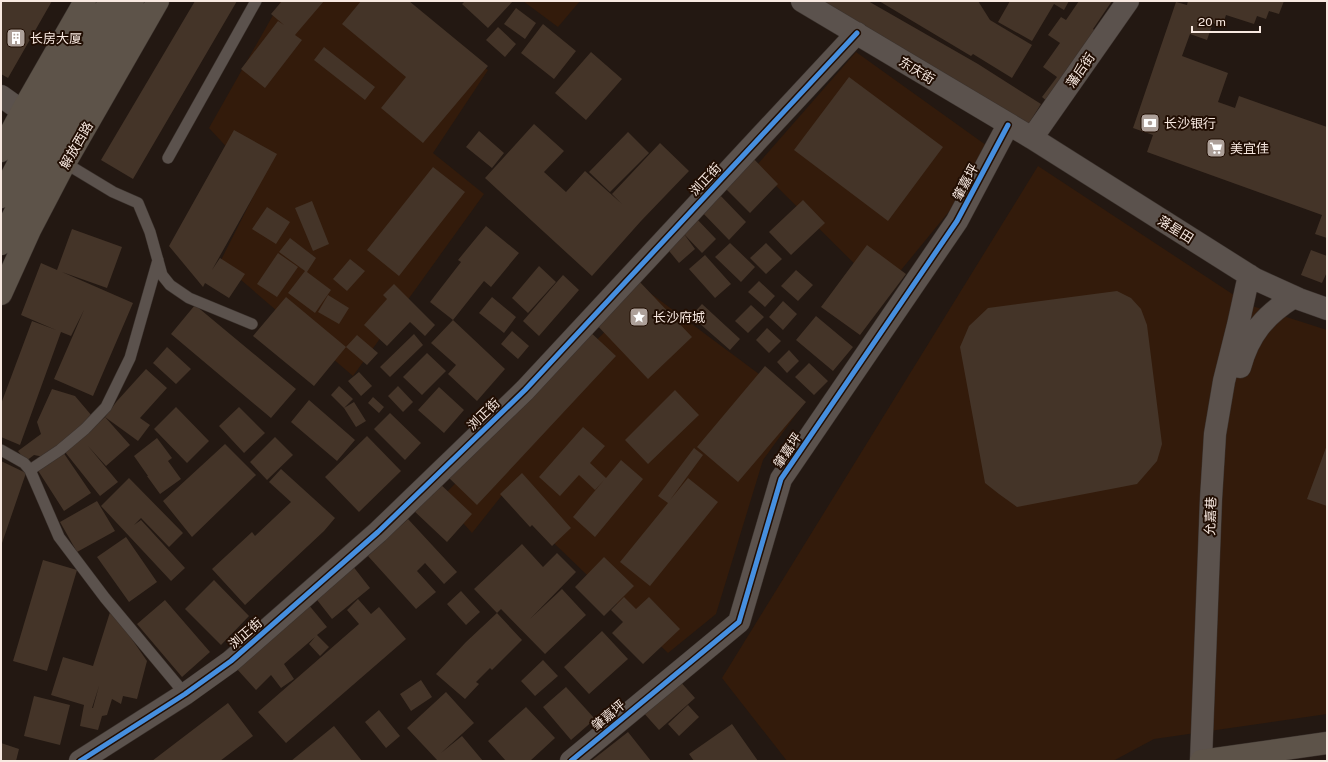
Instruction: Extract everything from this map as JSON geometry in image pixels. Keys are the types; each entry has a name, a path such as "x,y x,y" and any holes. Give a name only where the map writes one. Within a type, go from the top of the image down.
{"main road":[{"path":"1,151 22,111 85,1"},
{"path":"1,197 41,119 110,1"},
{"name":"解放西路","path":"1,244 10,222 58,131 133,1"},
{"name":"解放西路","path":"1,294 30,230 65,163 158,1"},
{"path":"1210,760 1327,743"}],"street":[{"name":"东庆街","path":"802,1 1032,138"},
{"name":"藩后街","path":"1032,138 1128,1"},
{"name":"浏正街","path":"80,761 185,694 231,661 378,532 525,390 856,33"},
{"path":"1,96 22,111"},
{"name":"肇嘉坪","path":"571,761 739,622 780,479 957,221 1008,125"},
{"name":"落星田","path":"1032,138 1249,275 1276,290 1327,309"},
{"name":"允嘉巷","path":"1210,760 1211,499 1215,434 1224,381 1249,275"},
{"name":"允嘉巷","path":"1210,760 1223,500 1228,436 1236,383 1244,351 1253,334 1267,317 1281,305 1294,297"}],"lane":[{"path":"168,158 256,1"},
{"path":"65,163 113,192 138,203 150,232 162,275 170,285 189,298 252,324"},
{"path":"30,470 60,450 85,429 106,407 130,358 158,260"},
{"path":"1,450 24,463 30,470 59,537 105,598 185,694"}],"shaded area":[{"path":"281,1 391,1 488,70 433,153 484,194 353,376 220,262 260,183 209,128"},
{"path":"523,1 580,1 558,27"},
{"path":"856,52 997,153 883,292 756,166"},
{"path":"1038,166 1249,305 1327,330 1327,714 1154,739 1113,761 787,761 722,678"},
{"path":"646,290 802,406 763,460 716,614 668,653 503,494 472,533 441,498"}],"building":[{"name":"长房大厦","path":"1,1 52,1 8,78 1,74"},
{"path":"195,1 237,1 133,179 101,160"},
{"path":"282,1 324,1 295,35 302,40 265,88 241,69 278,21 284,25 271,14"},
{"path":"361,1 409,1 488,66 423,143 381,108 406,77 342,24"},
{"path":"465,1 513,1 488,28 462,4"},
{"path":"818,1 868,1 978,64 1041,104 1026,128"},
{"path":"879,1 978,1 990,20 1032,45 1012,78 973,54 971,56"},
{"path":"1010,1 1069,1 1064,10 1054,4 1032,41 998,22"},
{"path":"1079,1 1112,1 1093,29 1099,34 1048,102 1042,97 1057,77 1043,67 1060,43 1048,35 1061,17 1066,20"},
{"path":"1188,1 1284,1 1279,14 1269,11 1266,19 1257,16 1254,24 1226,15 1222,27 1213,23 1207,40 1190,34 1182,56 1228,73 1218,102 1235,108 1239,96 1327,127 1327,238 1315,234 1322,215 1147,152 1153,135 1133,128 1176,2 1187,5"},
{"path":"516,8 536,23 525,39 504,24"},
{"path":"543,24 576,51 554,79 521,53"},
{"path":"498,27 516,44 505,57 486,40"},
{"path":"324,47 375,87 365,100 314,60"},
{"path":"591,52 622,79 586,120 555,93"},
{"path":"849,77 943,147 888,221 794,150"},
{"path":"534,124 564,151 544,172 566,192 585,171 622,204 612,194 660,143 689,171 641,221 592,276 485,178"},
{"path":"234,130 277,154 212,270 220,258 245,274 229,298 205,283 203,287 169,246"},
{"path":"479,131 504,153 492,168 466,147"},
{"path":"628,132 649,153 610,192 589,172"},
{"path":"751,156 778,184 750,213 722,185"},
{"path":"433,167 465,192 399,276 367,250"},
{"path":"717,192 746,222 729,240 699,209"},
{"path":"803,200 825,223 791,255 769,232"},
{"path":"312,201 329,244 313,251 295,208"},
{"path":"267,207 290,222 276,244 252,229"},
{"path":"694,216 716,239 702,253 684,234 695,249 679,263 665,246"},
{"path":"486,226 519,253 491,287 484,281 453,320 430,302 461,262 458,260"},
{"path":"72,229 122,247 107,288 62,272 133,303 93,396 54,379 84,310 71,336 61,332 20,445 1,437 1,404 32,321 56,330 21,315 41,263 57,270"},
{"path":"290,238 316,258 307,272 331,290 315,313 288,293 305,271 279,252"},
{"path":"730,243 755,267 741,282 715,257"},
{"path":"766,243 782,259 766,274 750,258"},
{"path":"867,245 906,274 860,335 821,307"},
{"path":"1311,250 1327,256 1327,272 1322,283 1301,275"},
{"path":"278,253 298,267 277,297 257,284"},
{"path":"705,255 731,284 715,298 689,269"},
{"path":"350,259 365,271 347,291 333,279"},
{"path":"539,266 556,282 528,313 512,298"},
{"path":"796,270 813,285 798,301 781,286"},
{"path":"563,275 579,290 539,336 523,321"},
{"path":"638,280 692,337 648,379 594,322"},
{"path":"759,281 775,296 765,307 748,292"},
{"path":"394,284 435,325 425,336 410,322 387,346 364,325 387,299 383,295"},
{"path":"1117,291 1131,298 1141,309 1147,325 1162,444 1157,461 1137,484 1017,507 985,483 960,347 969,326 988,308"},
{"path":"328,295 349,308 339,324 318,312"},
{"path":"286,297 346,347 314,386 253,336"},
{"path":"492,297 516,317 504,333 479,313"},
{"path":"783,301 797,314 783,330 769,317"},
{"path":"702,304 740,339 730,350 691,316"},
{"path":"195,305 296,389 271,418 171,334"},
{"path":"751,305 764,317 748,333 735,321"},
{"path":"816,316 853,347 833,371 796,340"},
{"path":"453,320 505,369 477,401 448,374 456,365 431,343"},
{"path":"767,328 781,341 769,353 756,340"},
{"path":"587,329 616,356 477,505 448,477"},
{"path":"512,331 529,346 518,359 501,344"},
{"path":"414,334 423,345 390,377 380,367"},
{"path":"357,335 378,353 367,365 346,347"},
{"path":"167,347 191,369 176,384 153,363"},
{"path":"789,350 799,361 787,373 777,362"},
{"path":"427,353 446,371 422,395 403,377"},
{"path":"809,363 828,381 814,395 795,377"},
{"path":"765,366 806,402 738,482 697,447"},
{"path":"146,369 167,388 140,418 150,425 138,441 105,417 117,401"},
{"path":"359,372 372,386 361,396 348,381"},
{"path":"339,386 353,399 344,408 331,395"},
{"path":"398,386 413,402 403,412 388,396"},
{"path":"439,387 464,410 444,433 418,410"},
{"path":"52,389 75,396 92,416 44,457 34,455 26,461 18,451 41,434 37,422"},
{"path":"675,390 699,415 648,464 625,440"},
{"path":"373,397 384,407 379,413 368,403"},
{"path":"309,400 355,440 337,461 291,422"},
{"path":"354,402 366,421 356,427 344,408"},
{"path":"176,407 209,441 187,463 154,429"},
{"path":"239,407 265,433 244,453 219,426"},
{"path":"390,413 421,443 405,460 374,429"},
{"path":"105,417 130,445 106,466 88,446 118,482 100,496 65,452"},
{"path":"583,427 605,446 590,463 606,478 621,460 643,479 595,537 573,517 604,480 595,490 579,475 560,496 539,477"},
{"path":"367,436 401,471 359,512 325,477"},
{"path":"275,437 293,455 267,480 250,462"},
{"path":"157,438 172,458 168,461 181,479 160,494 134,456"},
{"path":"225,444 256,475 192,537 163,501"},
{"path":"1327,445 1327,506 1307,499"},
{"path":"694,448 703,455 670,500 688,478 718,502 650,586 620,562 668,503 658,496"},
{"path":"63,452 91,493 64,511 37,469"},
{"path":"1,461 26,473 1,546"},
{"path":"281,469 335,518 324,531 245,605 212,569 252,532 255,536 291,502 269,482"},
{"path":"522,473 571,528 552,546 532,525 530,527 500,494"},
{"path":"129,478 183,533 169,547 141,518 134,525 141,520 185,568 171,581 101,506"},
{"path":"438,482 472,514 447,542 412,509"},
{"path":"97,501 115,531 77,552 60,522"},
{"path":"408,519 457,572 444,584 425,563 417,571 436,592 416,609 368,556"},
{"path":"126,537 157,582 129,602 97,557"},
{"path":"522,544 543,567 557,553 576,572 530,619 562,589 586,615 545,654 501,609 497,613 474,589"},
{"path":"604,557 634,586 604,616 575,587"},
{"path":"43,560 77,570 47,671 13,661"},
{"path":"352,565 370,588 332,619 314,596"},
{"path":"214,580 249,616 221,645 185,609"},
{"path":"461,591 480,612 466,625 447,604"},
{"path":"624,597 636,609 649,597 680,629 643,664 612,633 623,622 611,610"},
{"path":"358,599 371,614 379,607 406,639 286,743 258,712 359,624 347,610"},
{"path":"165,600 210,652 182,677 137,624"},
{"path":"308,604 327,627 317,635 329,647 320,656 309,644 315,637 284,664 294,679 281,688 271,675 256,690 236,668"},
{"path":"111,609 147,661 137,699 123,696 121,704 112,699 107,715 102,716 98,730 80,726 84,705 51,695 63,657 93,666","holes":["99,686 93,708 92,708"]},
{"path":"497,613 522,640 492,670 490,668 476,682 479,684 465,699 436,674 466,642"},
{"path":"602,631 628,659 589,694 564,667"},
{"path":"543,660 558,676 535,696 521,681"},
{"path":"678,679 695,698 659,730 642,711"},
{"path":"421,680 432,697 411,711 400,694"},
{"path":"566,687 595,719 571,740 543,707"},
{"path":"446,692 474,723 441,753 462,736 483,761 438,761 407,728"},
{"path":"34,696 70,705 60,745 24,736"},
{"path":"228,703 253,736 220,761 152,761"},
{"path":"688,705 699,717 679,736 668,724"},
{"path":"526,707 555,738 530,761 506,761 488,741"},
{"path":"379,710 400,736 386,748 365,722"},
{"path":"732,724 758,761 694,761 689,754"},
{"path":"334,726 362,761 291,761"},
{"path":"628,732 651,761 591,761"},
{"path":"1,743 19,749 16,761 1,761"}],"cycle path":[{"path":"80,761 185,694 231,661 378,532 525,390 857,33"},
{"path":"571,761 739,622 781,479 957,221 1008,125"}],"place":[{"name":"长房大厦","path":"16,38"},
{"name":"长沙银行","path":"1150,123"},
{"name":"美宜佳","path":"1216,148"},
{"name":"长沙府城","path":"639,317"}]}
